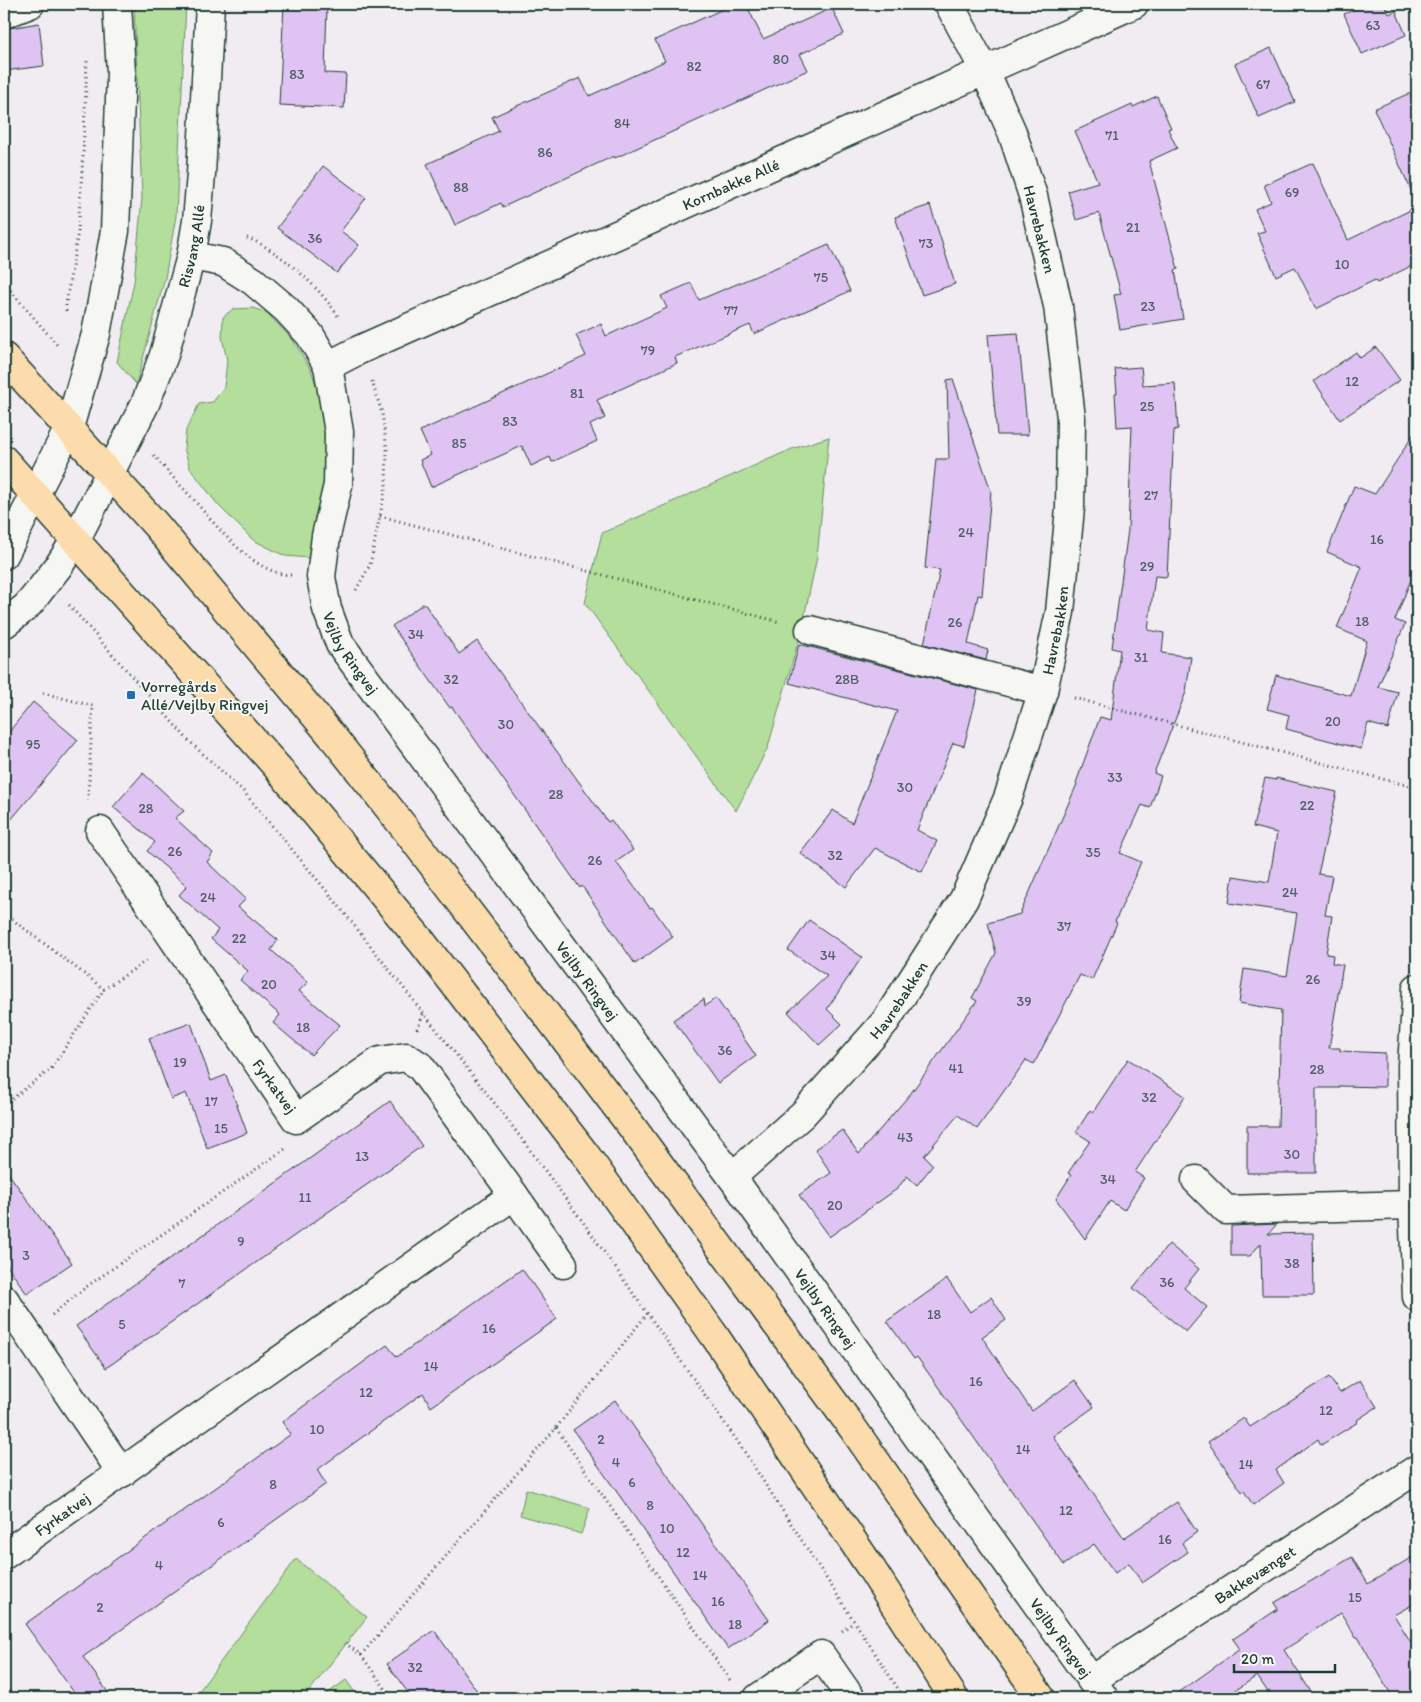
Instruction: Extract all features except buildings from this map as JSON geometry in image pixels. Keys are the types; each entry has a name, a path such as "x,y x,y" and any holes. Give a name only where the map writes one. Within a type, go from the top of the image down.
{"main road":[{"path":"10,364 162,533 332,736 413,838 626,1119 835,1403 1041,1698"},
{"path":"4,460 277,767 422,942 586,1154 714,1335 869,1565 954,1698"}],"street":[{"path":"4,14 30,4"},
{"path":"4,555 69,428 96,334 115,231 121,73 117,4"},
{"name":"Risvang Allé","path":"4,624 33,599 58,567 76,539 145,404 164,355 191,256 201,174 210,4"},
{"name":"Havrebakken","path":"732,1177 803,1114 885,1022 964,899 1008,798 1044,691 1061,603 1070,508 1071,418 1058,306 1033,196 1012,132 985,71 949,4"},
{"name":"Kornbakke Allé","path":"328,366 359,350 1134,4"},
{"name":"Vejlby Ringvej","path":"191,256 223,262 253,281 286,308 310,335 328,366 339,432 338,485 326,536 321,577 327,609 340,644 732,1177 1098,1689"},
{"path":"4,341 10,364"},
{"path":"810,630 1044,691"},
{"name":"Fyrkatvej","path":"100,831 296,1119 380,1061 406,1057 420,1066 562,1264"},
{"path":"1417,988 1412,1066 1413,1205 1417,1298"},
{"path":"1196,1180 1226,1210 1413,1205"},
{"name":"Fyrkatvej","path":"4,1555 514,1195"},
{"path":"4,1299 122,1473"},
{"name":"Bakkevænget","path":"1098,1689 1417,1469"},
{"path":"747,1694 820,1655 851,1698"}],"path":[{"path":"66,312 78,232 87,56"},
{"path":"4,283 61,348"},
{"path":"151,451 226,537 244,554 268,569 287,575 321,577"},
{"path":"380,516 810,630"},
{"path":"1044,691 1417,788"},
{"path":"43,693 93,706 88,798 100,831"},
{"path":"4,913 104,989"},
{"path":"4,1105 51,1069 104,989 176,942"},
{"path":"27,1334 86,1287 296,1141 296,1119"},
{"path":"361,1656 556,1428 647,1314"},
{"path":"556,1428 747,1694"},
{"path":"345,1644 361,1656 392,1698"},
{"path":"4,1682 13,1698"}],"green space":[{"path":"134,4 186,4 176,216 165,278 136,384 117,362 134,282 142,198"},
{"path":"253,308 267,313 293,340 311,370 320,396 327,431 325,491 315,516 309,558 285,556 253,540 218,505 190,468 184,448 186,430 199,404 213,402 224,387 227,361 222,337 223,317 233,309"},
{"path":"829,437 817,557 801,632 768,747 736,811 585,603 602,533 792,449"},
{"path":"526,1489 590,1508 581,1534 520,1515"},
{"path":"296,1559 367,1617 304,1698 194,1698"},
{"path":"346,1680 359,1698 321,1698"}],"place":[{"name":"Vorregårds Allé/Vejlby Ringvej","path":"131,695"}]}
